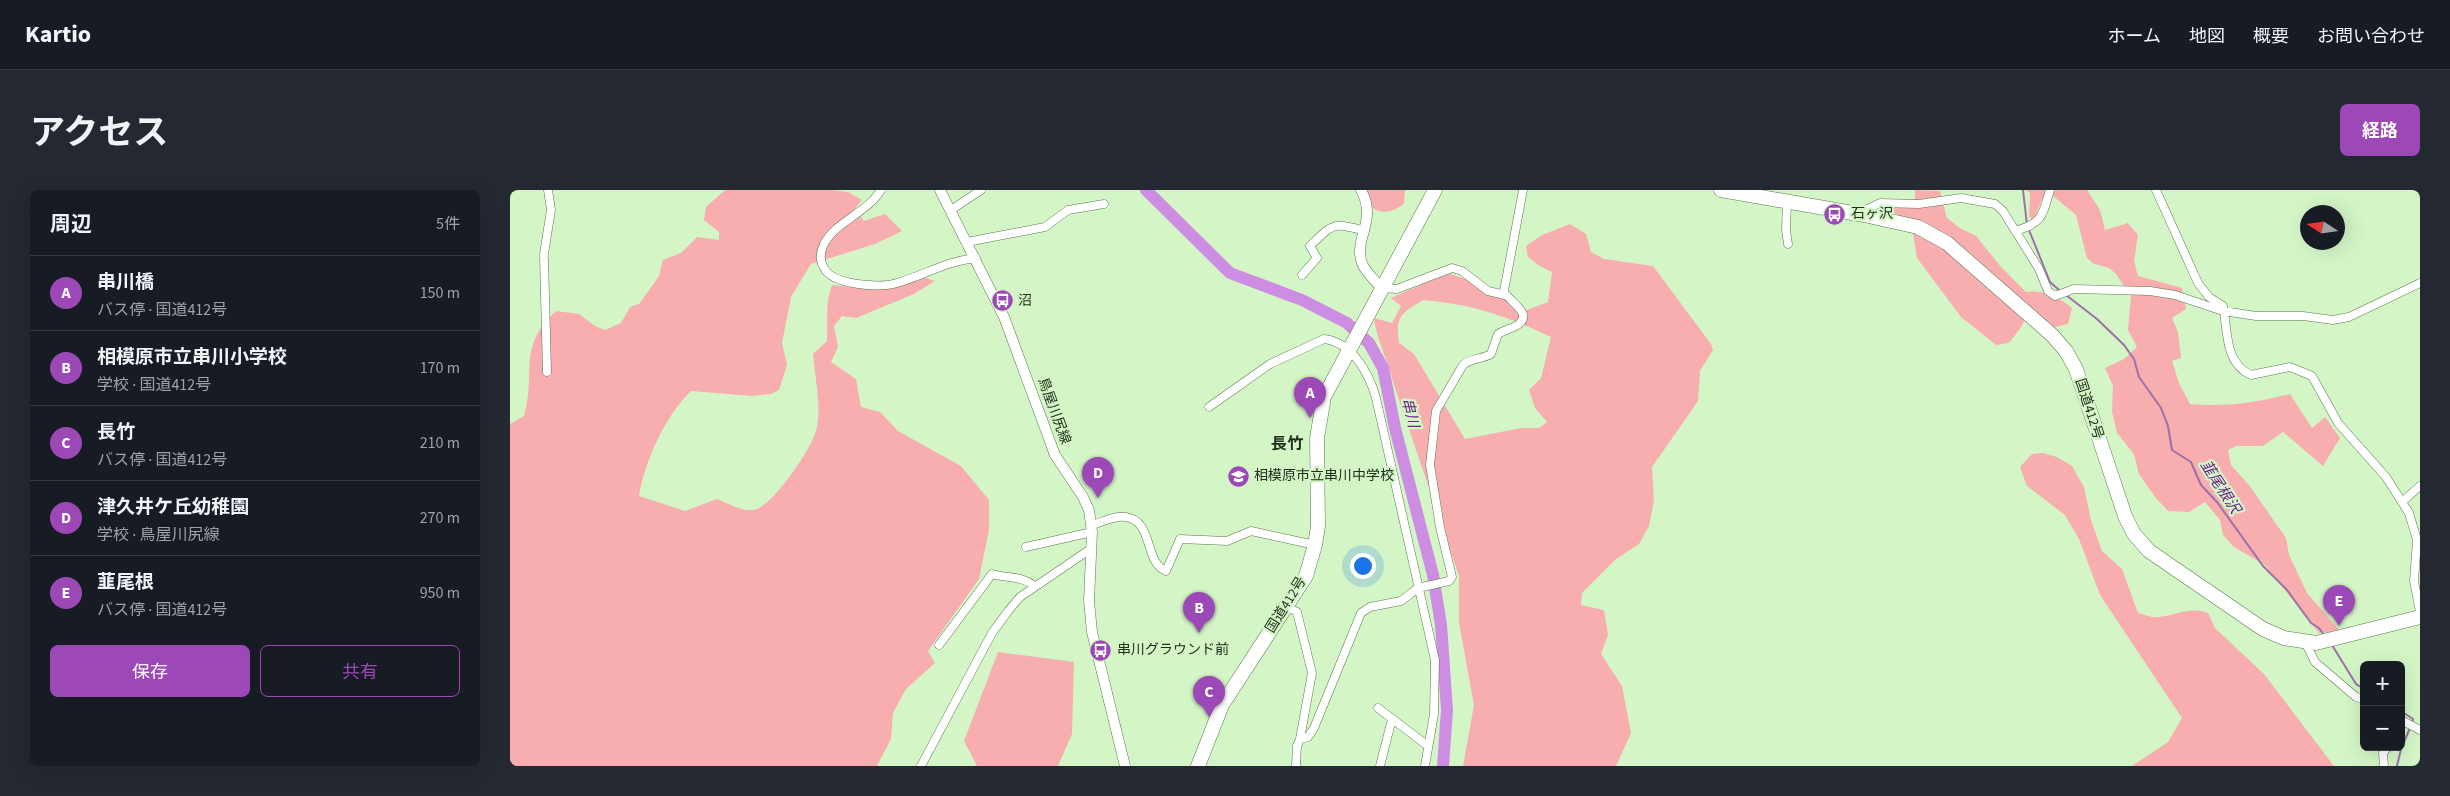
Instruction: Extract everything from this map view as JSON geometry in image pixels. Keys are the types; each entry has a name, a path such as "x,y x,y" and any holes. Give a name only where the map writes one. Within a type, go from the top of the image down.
{"highway":[{"path":"1381,288 1435,190"},
{"name":"国道412号","path":"1721,190 1864,215 1918,227 1947,243 2052,335 2066,351 2076,369 2125,516 2134,534 2149,551 2244,617 2284,638 2310,643 2338,639 2420,617"},
{"name":"国道412号","path":"1198,766 1222,706 1240,675 1306,576 1315,545 1318,526 1317,438 1320,412 1327,389 1381,288"}],"main road":[{"name":"鳥屋川尻線","path":"940,190 968,242 1008,326 1053,451 1086,502 1092,528 1089,600 1092,632 1126,766"},
{"path":"1361,190 1368,212 1360,246 1361,261 1381,288"}],"street":[{"path":"547,372 544,256 551,210 548,190"},
{"path":"881,190 868,206 831,234 823,246 820,258 823,268 831,276 847,282 869,285 895,284 942,265 958,260 976,258"},
{"path":"950,210 981,190"},
{"path":"1505,295 1523,190"},
{"path":"2019,230 2032,225 2043,214 2050,190"},
{"path":"2149,190 2160,199"},
{"path":"2156,190 2198,283 2208,297 2223,306 2223,324 2236,365 2251,375 2290,367 2312,376 2338,423 2386,477 2403,501 2410,513 2417,540 2414,581 2420,612"},
{"path":"1864,215 1865,210 1880,202 1919,204 1966,198 1995,204 2019,230 2048,292 2059,296 2070,291 2150,291 2175,295 2223,311 2256,316 2303,316 2338,320 2349,317 2420,283"},
{"path":"1787,202 1786,230 1788,244"},
{"path":"968,242 1045,227 1064,212 1104,204"},
{"path":"1302,275 1316,258 1310,246 1329,228 1342,225 1365,231"},
{"path":"1300,739 1308,737 1314,728 1360,613 1370,607 1401,600 1420,588 1449,581 1452,577 1440,526 1430,465 1436,411 1463,364 1491,354 1498,334 1516,326 1521,320 1522,311 1519,306 1505,295 1488,291 1462,271 1452,268 1397,289 1381,288"},
{"path":"1209,407 1270,364 1324,339 1333,340 1349,348 1360,362 1374,389 1435,660 1434,714 1426,766"},
{"path":"2403,501 2420,486"},
{"path":"1026,547 1092,528 1118,517 1126,517 1136,521 1144,530 1156,561 1166,571 1180,539 1227,541 1251,531 1315,545"},
{"path":"921,766 992,633 1020,597 1092,548"},
{"path":"939,646 992,574 1005,578 1024,578 1035,586"},
{"path":"1287,607 1297,612 1312,674 1300,739 1297,746 1296,766"},
{"path":"2310,643 2315,662 2356,697 2360,698"},
{"path":"1378,708 1428,746"},
{"path":"1380,766 1392,719"},
{"path":"2405,723 2417,729"},
{"path":"2384,751 2382,753 2384,766"}],"shaded area":[{"path":"725,190 832,190 848,192 862,200 855,208 864,221 885,214 902,231 875,244 811,264 791,297 782,343 787,365 779,390 771,394 752,396 691,391 673,413 651,454 639,496 685,511 717,499 747,510 757,509 765,504 774,496 793,472 809,447 817,427 818,400 813,354 827,341 828,305 832,285 877,290 926,278 935,281 914,294 856,318 842,316 834,326 838,347 831,362 856,379 861,407 880,412 898,431 961,466 989,500 989,530 979,579 928,651 935,663 906,689 893,713 891,739 877,766 510,766 510,424 524,416 529,386 530,361 536,337 544,324 556,311 579,314 595,326 605,330 621,323 630,307 639,304 659,276 663,260 681,253 697,237 719,240 719,232 704,220 706,207"},
{"path":"1359,190 1405,190 1404,204 1390,211 1378,211 1368,204"},
{"path":"1915,190 1940,191 1947,218 1960,228 1976,236 2001,267 2026,292 2032,291 2050,295 2072,308 2068,324 2051,328 2029,306 2022,326 2009,343 1996,345 1961,317 1917,258 1911,221 1886,209 1884,200 1915,199"},
{"path":"2026,190 2087,190 2100,210 2105,230 2128,223 2138,235 2134,261 2138,276 2182,288 2186,309 2172,318 2178,332 2181,358 2172,361 2179,383 2190,404 2240,404 2290,394 2312,428 2325,417 2340,438 2323,466 2283,432 2263,446 2236,446 2228,450 2231,465 2249,485 2286,538 2289,555 2307,593 2340,631 2319,633 2265,565 2234,547 2223,535 2220,520 2205,502 2189,512 2168,511 2155,497 2139,474 2134,454 2117,433 2112,412 2113,386 2105,368 2124,359 2137,347 2128,330 2131,296 2116,274 2109,268 2094,264 2087,258 2076,215 2053,196 2042,199 2034,220 2029,217 2030,193"},
{"path":"1570,224 1586,234 1591,252 1604,259 1653,266 1711,344 1713,350 1700,371 1698,401 1652,467 1654,500 1649,526 1639,544 1616,559 1582,593 1581,605 1604,610 1608,635 1601,654 1622,686 1631,733 1616,766 1463,766 1474,705 1459,623 1459,576 1393,382 1374,318 1392,323 1401,306 1391,298 1448,273 1495,289 1505,299 1527,310 1548,302 1552,272 1528,257 1526,246 1542,235","holes":["1423,300 1489,312 1551,337 1541,378 1529,390 1535,408 1547,422 1539,428 1521,428 1465,439 1414,354 1399,343 1399,321 1405,312"]},
{"path":"2043,453 2057,457 2072,466 2084,487 2091,520 2102,551 2122,569 2138,613 2155,617 2189,611 2208,613 2215,628 2264,674 2334,766 2132,766 2168,742 2182,718 2100,595 2079,539 2065,515 2027,486 2020,467 2032,454"},
{"path":"998,652 1074,662 1072,734 1058,766 977,766 964,741"}],"waterway":[{"name":"串川","path":"1146,190 1230,273 1302,300 1347,323 1369,343 1383,368 1395,428 1433,575 1441,625 1447,710 1443,766"},
{"name":"韮尾根沢","path":"2023,190 2027,225"},
{"name":"韮尾根沢","path":"2029,230 2050,282 2060,291"},
{"name":"韮尾根沢","path":"2066,295 2097,319 2124,345 2134,359 2139,377 2161,408 2168,426 2172,450 2191,462 2201,485 2217,502 2263,566 2287,590 2311,623 2319,628 2324,635"},
{"name":"韮尾根沢","path":"2332,645 2356,684 2360,686"},
{"name":"韮尾根沢","path":"2405,714 2413,719 2412,724"},
{"name":"韮尾根沢","path":"2397,766 2401,749 2410,728"}],"place":[{"name":"石ヶ沢","path":"1835,214"},
{"name":"沼","path":"1002,301"},
{"name":"串川橋","path":"1310,418"},
{"name":"相模原市立串川中学校","path":"1238,476"},
{"name":"津久井ケ丘幼稚園","path":"1098,498"},
{"name":"韮尾根","path":"2339,626"},
{"name":"相模原市立串川小学校","path":"1199,633"},
{"name":"串川グラウンド前","path":"1101,650"},
{"name":"長竹","path":"1209,717"}],"district":[{"name":"長竹","path":"1287,444"}]}
